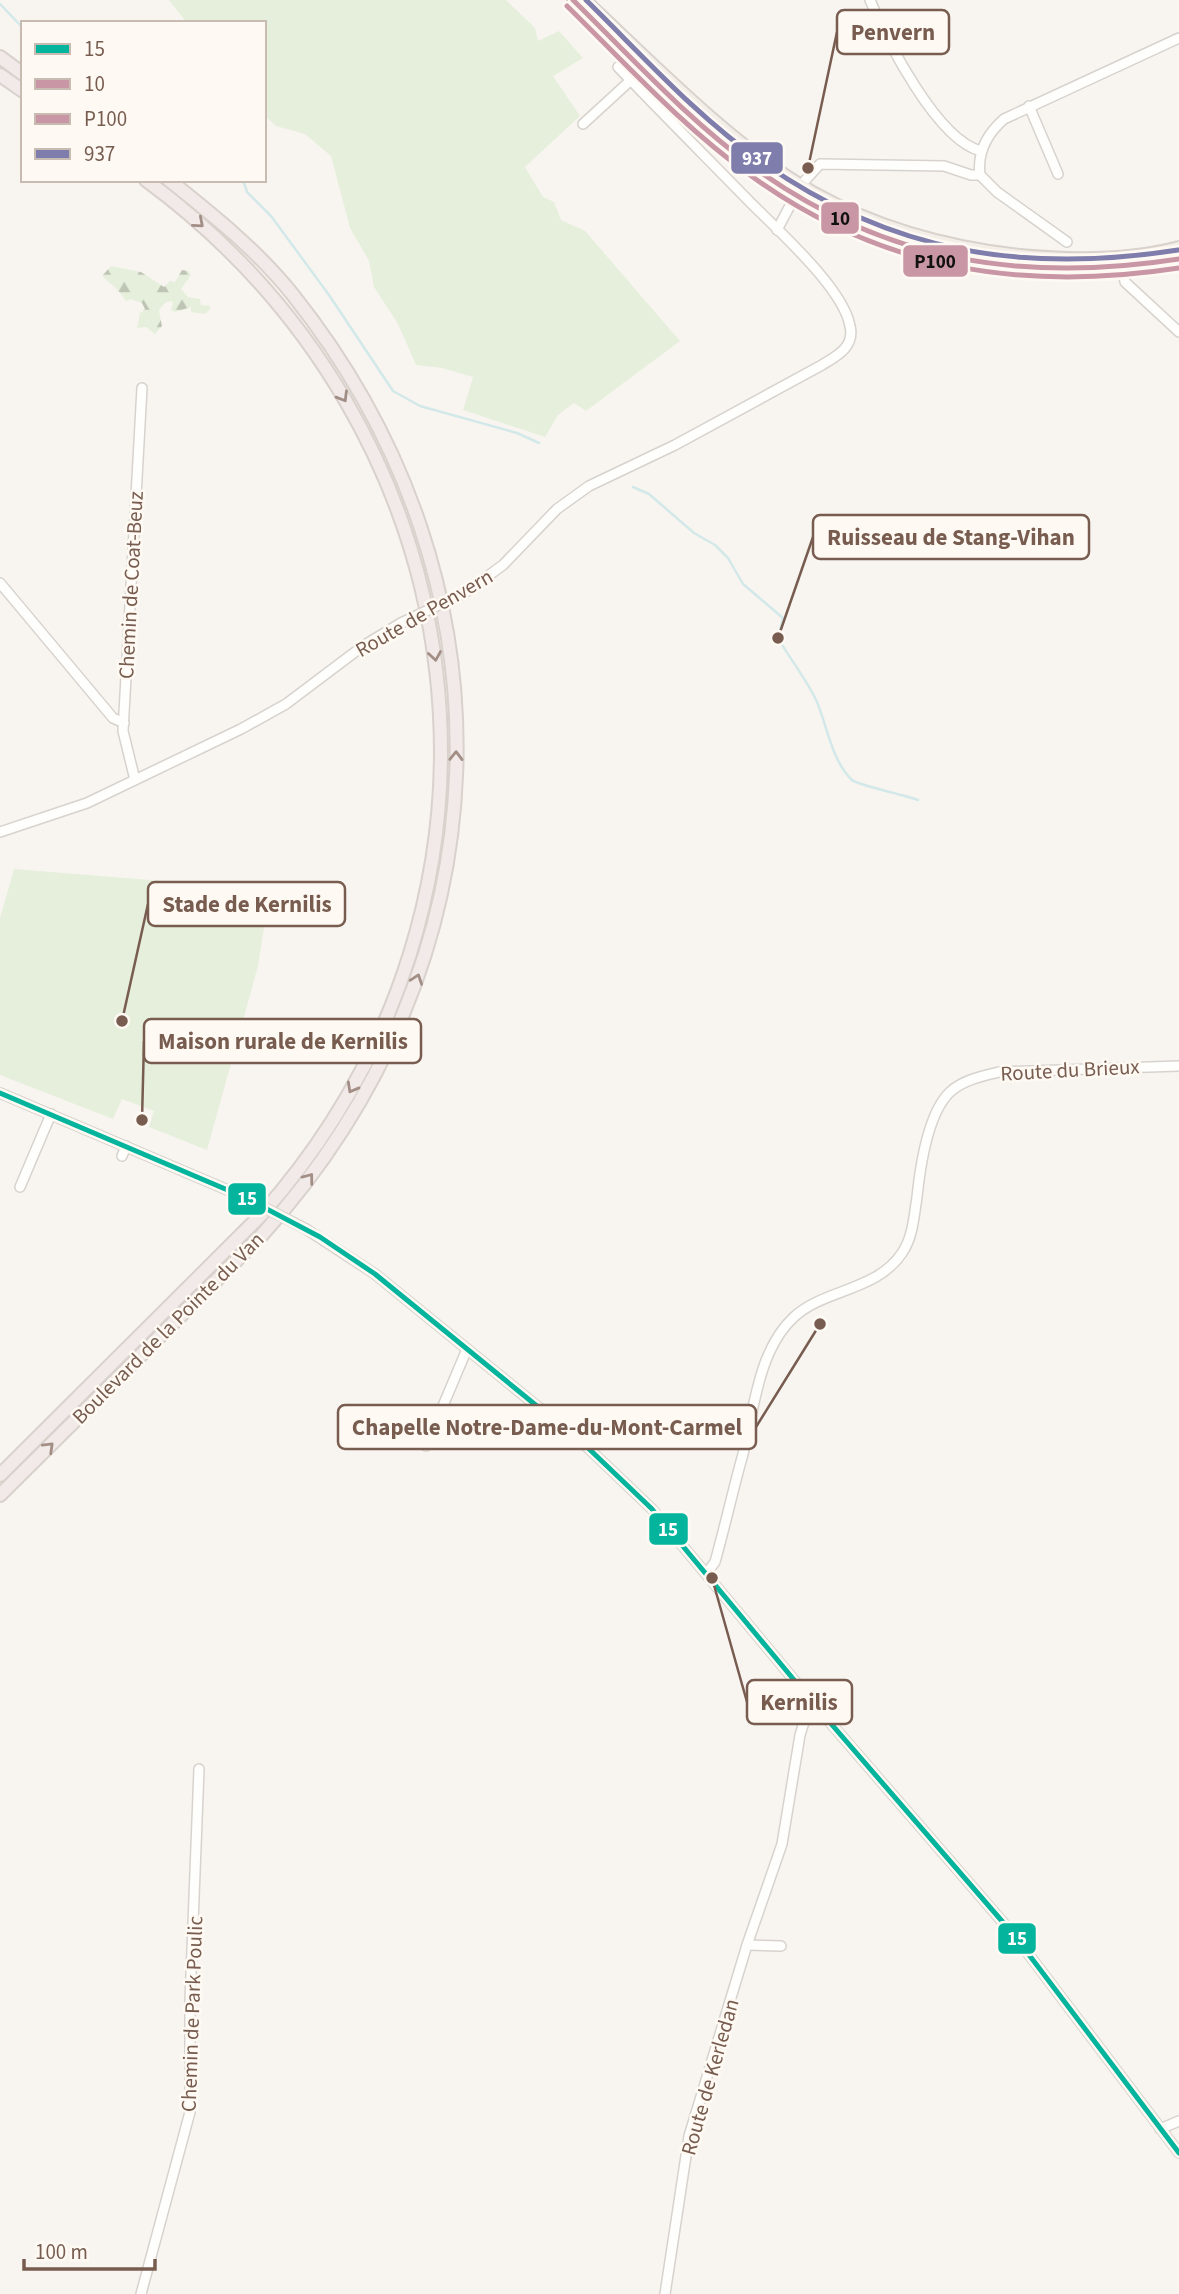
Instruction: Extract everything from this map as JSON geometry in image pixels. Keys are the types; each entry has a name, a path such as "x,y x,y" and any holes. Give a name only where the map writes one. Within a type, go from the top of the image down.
{"highway":[{"path":"0,57 21,73"},
{"path":"0,75 21,90"},
{"path":"0,82 21,96"},
{"name":"Boulevard de la Pointe du Van","path":"0,1475 261,1215 291,1179 337,1115 369,1056 395,995 424,899 437,826 441,728 434,647 407,532 386,479 355,416 293,322 218,240 148,182"},
{"name":"Boulevard de la Pointe du Van","path":"0,1495 261,1236 335,1144 379,1069 410,999 433,929 452,829 457,725 446,627 423,535 392,455 356,385 292,293 233,234 171,182"}],"main road":[{"path":"573,0 721,140 796,196 877,234 954,258 1047,271 1122,268 1179,259"},
{"path":"585,0 733,134 801,185 889,225 968,248 1037,256 1121,256 1179,247"}],"street":[{"path":"870,0 926,100 963,142 981,151"},
{"path":"1067,242 997,192 980,174 981,151 989,134 998,124 1029,106 1179,38"},
{"path":"618,67 777,230 801,185 816,167 831,161 944,166 971,175 980,174"},
{"path":"583,124 631,80"},
{"path":"1029,106 1058,174"},
{"name":"Route de Penvern","path":"0,832 75,809 286,704 363,646 401,623 466,592 503,565 558,509 589,486 675,445 846,349 850,325 841,304 818,272 777,230"},
{"path":"1121,256 1125,282 1179,332"},
{"name":"Chemin de Coat-Beuz","path":"135,780 124,741 124,723 142,388"},
{"path":"0,583 113,718 124,723"},
{"name":"Route du Brieux","path":"706,1574 715,1562 761,1378 777,1339 802,1310 874,1277 902,1254 911,1231 924,1153 939,1112 951,1091 980,1076 999,1072 1179,1066"},
{"path":"0,1093 244,1197 306,1229 363,1264 611,1467 662,1519 814,1704 1014,1935 1179,2153"},
{"path":"20,1187 51,1114"},
{"path":"122,1156 126,1146"},
{"path":"426,1446 467,1349"},
{"name":"Route de Kerledan","path":"665,2294 689,2136 747,1945 782,1844 800,1735 806,1716 814,1704"},
{"name":"Chemin de Park Poulic","path":"141,2294 190,2112 190,2001 199,1769"},
{"path":"747,1945 780,1946"},
{"path":"1160,2129 1179,2121"}],"green space":[{"path":"169,0 506,0 535,28 538,41 559,31 583,58 553,76 580,116 525,167 543,197 554,202 561,220 585,231 680,341 586,411 574,403 558,415 545,437 463,410 473,377 442,368 416,365 398,324 374,287 369,261 350,228 331,156 305,134 276,126 266,117 266,21 185,21"},
{"path":"111,266 141,272 164,287 170,281 175,282 182,270 188,271 191,275 181,289 188,297 200,299 201,305 210,306 210,309 205,314 191,312 191,307 175,312 171,310 173,302 168,302 159,311 162,326 155,334 146,327 137,328 140,313 145,309 142,303 130,299 126,301 102,276"},
{"path":"14,869 225,886 266,915 258,966 207,1150 149,1127 154,1111 122,1099 113,1119 0,1075 0,918"}],"waterway":[{"path":"0,4 21,26"},
{"path":"244,182 247,192 271,216 329,295 393,391 420,406 517,433 539,443"},
{"path":"633,487 649,494 694,533 715,545 728,558 743,584 783,618 778,638 813,694 839,763 852,780 918,800"}],"transit line":[{"name":"10","path":"573,0 662,88 731,150 805,201 855,226 906,245 958,258 1011,266 1122,266 1179,259"},
{"name":"937","path":"586,0 671,85 738,144 811,193 860,218 910,236 961,249 1013,257 1121,257 1178,250"},
{"name":"P100","path":"567,6 656,94 725,156 799,207 850,233 902,253 955,266 1009,274 1064,277 1121,275 1179,268"},
{"name":"15","path":"0,1093 244,1197 320,1237 375,1274 586,1446 652,1509 814,1704 1014,1935 1179,2153"}],"place":[{"name":"Penvern","path":"808,168"},
{"name":"Ruisseau de Stang-Vihan","path":"778,638"},
{"name":"Stade de Kernilis","path":"122,1021"},
{"name":"Maison rurale de Kernilis","path":"142,1120"},
{"name":"Chapelle Notre-Dame-du-Mont-Carmel","path":"820,1324"},
{"name":"Kernilis","path":"712,1578"}]}
